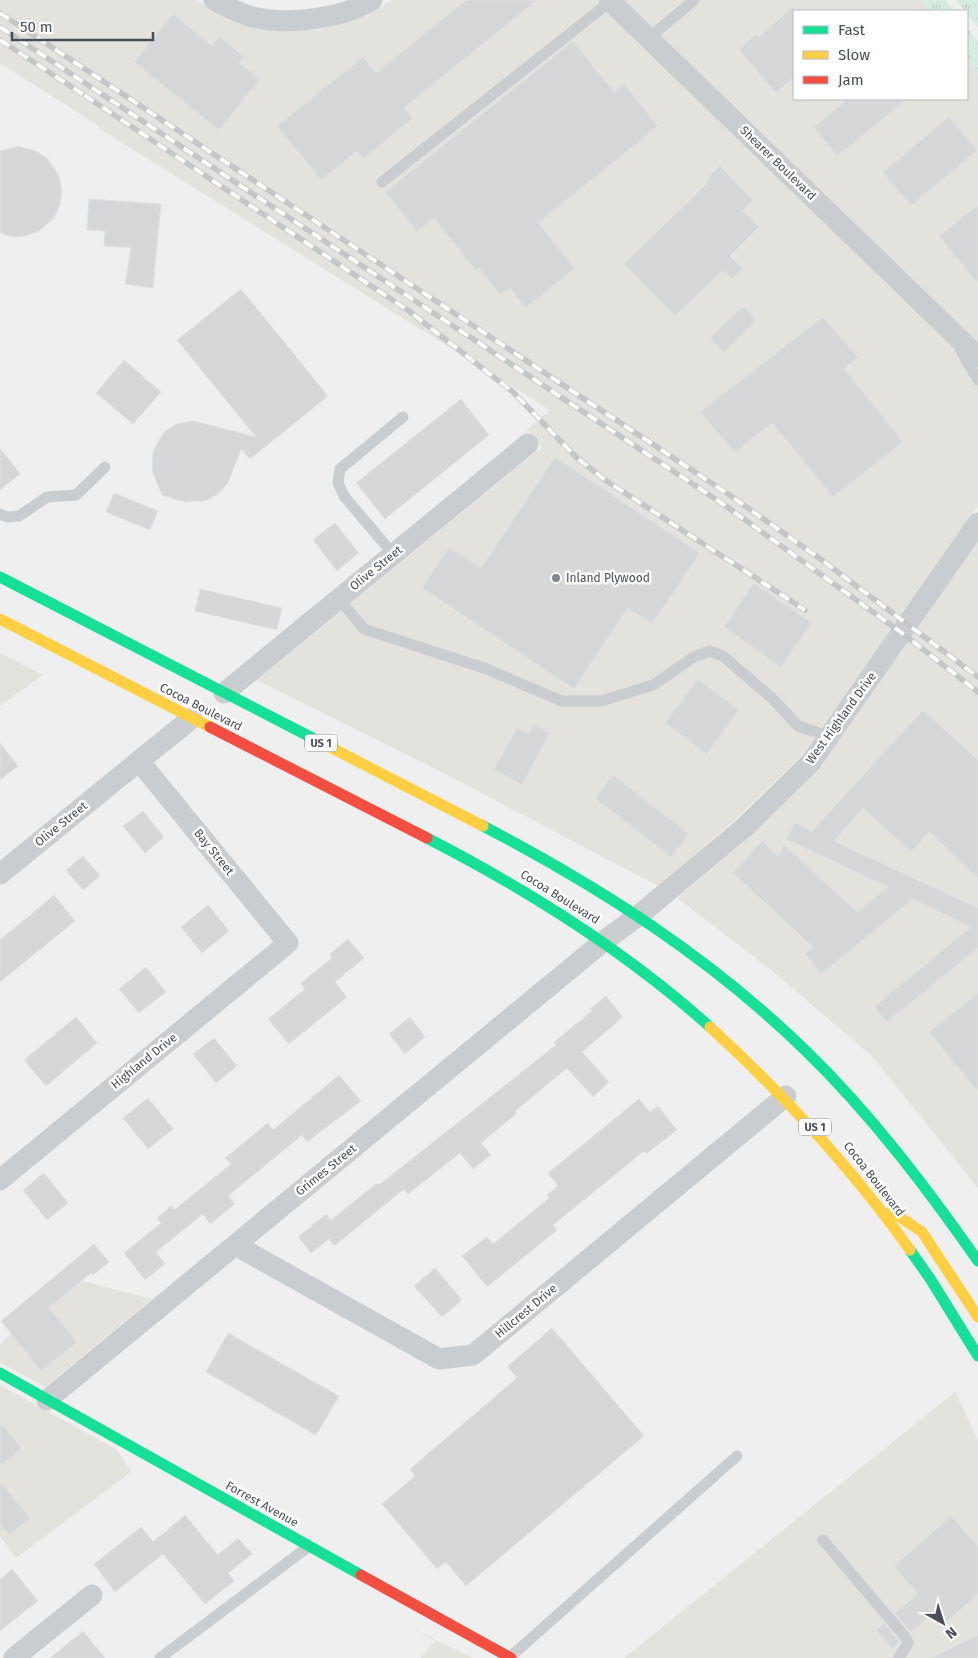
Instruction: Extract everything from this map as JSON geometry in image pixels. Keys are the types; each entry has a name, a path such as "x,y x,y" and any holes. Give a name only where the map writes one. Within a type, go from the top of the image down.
{"main road":[{"name":"Cocoa Boulevard","path":"0,577 215,696 417,792 542,857 589,884 638,916 736,988 779,1025 824,1069 908,1163 978,1261"},
{"path":"0,609 20,615"},
{"name":"Cocoa Boulevard","path":"0,619 200,716 523,889 604,941 698,1016 786,1096 827,1141 875,1200 949,1306 978,1356"},
{"path":"378,787 417,792"},
{"path":"875,1200 922,1232 978,1317"},
{"name":"Forrest Avenue","path":"0,1373 511,1658"}],"street":[{"path":"214,0 233,11 259,19 314,19 372,0"},
{"name":"Shearer Boulevard","path":"610,1 978,357"},
{"name":"Olive Street","path":"215,696 339,599 528,444"},
{"name":"West Highland Drive","path":"604,941 638,916 746,826 812,762 828,736 977,524"},
{"name":"Olive Street","path":"0,874 139,760 200,716"},
{"name":"Bay Street","path":"139,760 288,943"},
{"name":"Grimes Street","path":"47,1400 604,941"},
{"name":"Highland Drive","path":"0,1180 288,943"},
{"name":"Hillcrest Drive","path":"235,1245 439,1359 472,1355 786,1096"},
{"path":"14,1658 92,1595"}],"lane":[{"path":"649,38 694,0"},
{"path":"382,182 610,1"},
{"name":"Shearer Boulevard","path":"947,326 978,350"},
{"name":"Shearer Boulevard","path":"947,326 978,380"},
{"path":"393,554 344,496 338,482 340,469 403,417"},
{"path":"0,514 7,517 19,516 47,497 76,495 105,468"},
{"path":"339,599 364,629 484,668 562,702 601,700 653,685 694,657 709,651 723,656 772,698 798,726 828,736"},
{"path":"511,1658 737,1456"},
{"path":"823,1540 906,1638 908,1643 898,1658"},
{"path":"160,1658 309,1546"}],"shaded area":[{"path":"0,0 196,0 228,20 257,29 318,30 370,14 392,0 596,0 978,371 978,506 803,754 738,817 658,886 434,768 257,680 542,447 528,430 515,440 550,410 98,128 99,126 0,63"},
{"path":"624,0 920,0 928,10 793,10 793,100 968,100 968,60 978,73 978,343"},
{"path":"978,541 978,1188 872,1056 770,969 677,898 753,834 820,768"},
{"path":"0,653 43,675 0,706"},
{"path":"71,1278 152,1299 45,1387 0,1362 0,1344"},
{"path":"0,1385 117,1450 131,1472 16,1558 0,1536"},
{"path":"955,1392 978,1440 978,1658 624,1658"},
{"path":"407,1626 473,1658 420,1658 435,1641"}],"green space":[{"path":"920,0 945,0 953,10 928,10"},
{"path":"956,0 978,0 978,27 968,15 968,10 964,10"},
{"path":"968,28 978,41 978,73 968,60"}],"building":[{"path":"466,0 537,0 404,108 413,118 363,159 357,151 321,180 277,126 363,57 376,73"},
{"path":"794,6 793,78 776,93 739,50 756,34 759,37"},
{"path":"173,14 212,46 219,36 244,57 239,63 260,79 219,130 134,62"},
{"path":"573,41 614,92 624,84 658,126 538,223 575,268 525,308 510,288 500,295 479,268 476,271 434,218 417,232 385,192"},
{"path":"847,100 906,100 837,156 814,127"},
{"path":"949,117 977,150 911,206 883,172"},
{"path":"19,146 36,151 48,159 59,176 62,191 60,205 53,219 39,231 13,237 0,233 0,151"},
{"path":"720,166 753,200 743,211 759,227 730,256 743,269 732,279 723,270 675,316 624,264 710,180 707,178"},
{"path":"89,199 161,204 153,288 125,284 131,248 104,246 105,231 87,230"},
{"path":"978,205 978,284 939,236"},
{"path":"241,289 328,396 250,459 241,449 228,483 218,494 205,501 185,502 162,495 152,470 153,451 164,432 176,424 193,421 256,437 177,340"},
{"path":"743,306 756,320 724,352 710,338"},
{"path":"823,317 858,357 844,368 903,442 833,497 772,423 735,452 700,412"},
{"path":"124,360 161,392 133,424 96,393"},
{"path":"461,399 489,435 385,519 356,483"},
{"path":"0,448 20,474 0,490"},
{"name":"Inland Plywood","path":"555,457 700,553 652,624 628,608 574,689 422,588 449,547 481,568"},
{"path":"114,493 158,511 150,530 106,512"},
{"path":"335,523 359,553 337,571 313,540"},
{"path":"754,583 812,623 781,667 724,627"},
{"path":"200,589 282,608 277,630 195,611"},
{"path":"698,679 739,710 707,754 665,723"},
{"path":"923,710 978,760 978,878 929,832 911,852 863,808 834,841 978,908 978,948 887,1022 874,1007 971,927 913,899 821,974 805,954 813,947 733,873 762,841 778,856 784,845 857,912 888,887 786,839 795,823 812,831"},
{"path":"534,724 550,733 522,785 494,769 517,728 529,734"},
{"path":"0,743 18,766 0,780"},
{"path":"613,775 689,834 671,857 595,798"},
{"path":"143,811 164,837 145,853 123,826"},
{"path":"83,856 100,876 83,890 66,870"},
{"path":"54,895 75,921 0,982 0,940"},
{"path":"208,905 229,931 202,953 181,927"},
{"path":"348,939 364,958 335,982 347,997 289,1044 268,1019 305,989 301,983 332,958 330,954"},
{"path":"146,967 166,992 139,1013 119,989"},
{"path":"978,993 978,1092 929,1032"},
{"path":"606,996 623,1017 582,1052 609,1082 593,1097 567,1068 515,1111 517,1113 481,1143 491,1155 473,1169 460,1153 408,1194 404,1189 334,1246 329,1239 311,1253 298,1237 326,1214 331,1220 377,1183 379,1185 556,1045 554,1042 592,1011 590,1009"},
{"path":"76,1017 97,1043 46,1086 24,1060"},
{"path":"410,1017 425,1037 405,1054 389,1034"},
{"path":"214,1038 237,1066 216,1083 193,1054"},
{"path":"339,1075 361,1101 307,1142 302,1135 228,1196 235,1204 210,1224 203,1214 156,1252 165,1264 145,1280 124,1253 161,1223 157,1218 171,1206 174,1210 231,1164 225,1158 268,1123 273,1130"},
{"path":"148,1098 173,1129 148,1149 123,1118"},
{"path":"639,1099 650,1112 658,1106 677,1130 646,1154 644,1151 553,1225 557,1230 487,1287 462,1256 487,1237 493,1244 549,1198 547,1195 558,1186 548,1173"},
{"path":"44,1173 68,1203 47,1220 23,1190"},
{"path":"94,1244 109,1262 93,1275 91,1273 49,1308 77,1342 41,1371 1,1321"},
{"path":"435,1268 462,1300 442,1317 414,1286"},
{"path":"552,1328 644,1436 466,1586 446,1562 437,1569 382,1504 415,1476 410,1469 517,1378 508,1366"},
{"path":"228,1333 339,1396 316,1435 206,1372"},
{"path":"0,1422 22,1448 0,1466"},
{"path":"0,1481 30,1518 9,1535 0,1524"},
{"path":"185,1515 218,1555 238,1538 252,1554 228,1573 234,1581 205,1604 163,1554 115,1592 94,1564 141,1527 153,1542"},
{"path":"951,1516 978,1546 978,1594 944,1624 934,1612 911,1632 895,1613 918,1594 894,1566"},
{"path":"12,1569 38,1601 0,1631 0,1579"},
{"path":"884,1623 899,1642 892,1648 876,1630"},
{"path":"83,1631 105,1658 50,1658"},
{"path":"978,1635 978,1658 931,1658"}],"railway":[{"path":"0,13 728,494 819,558 978,677"},
{"path":"0,27 723,504 902,633 978,692"},
{"path":"0,40 90,99"},
{"path":"84,95 409,311 513,392 576,457 605,480 805,610"}],"traffic: fast":[{"path":"0,577 326,745"},
{"path":"483,826 527,849 612,899 653,926 732,985 770,1017 853,1100 918,1179 978,1261"},
{"path":"427,838 502,879 575,924 645,973 710,1027"},
{"path":"910,1250 978,1356"},
{"path":"0,1373 361,1575"}],"traffic: slow":[{"path":"0,619 210,727"},
{"path":"326,745 483,826"},
{"path":"710,1027 791,1106 865,1190 910,1250"},
{"path":"891,1211 922,1232 978,1317"}],"traffic: jam":[{"path":"210,727 427,838"},
{"path":"361,1575 511,1658"}],"place":[{"name":"Inland Plywood","path":"556,578"}]}
